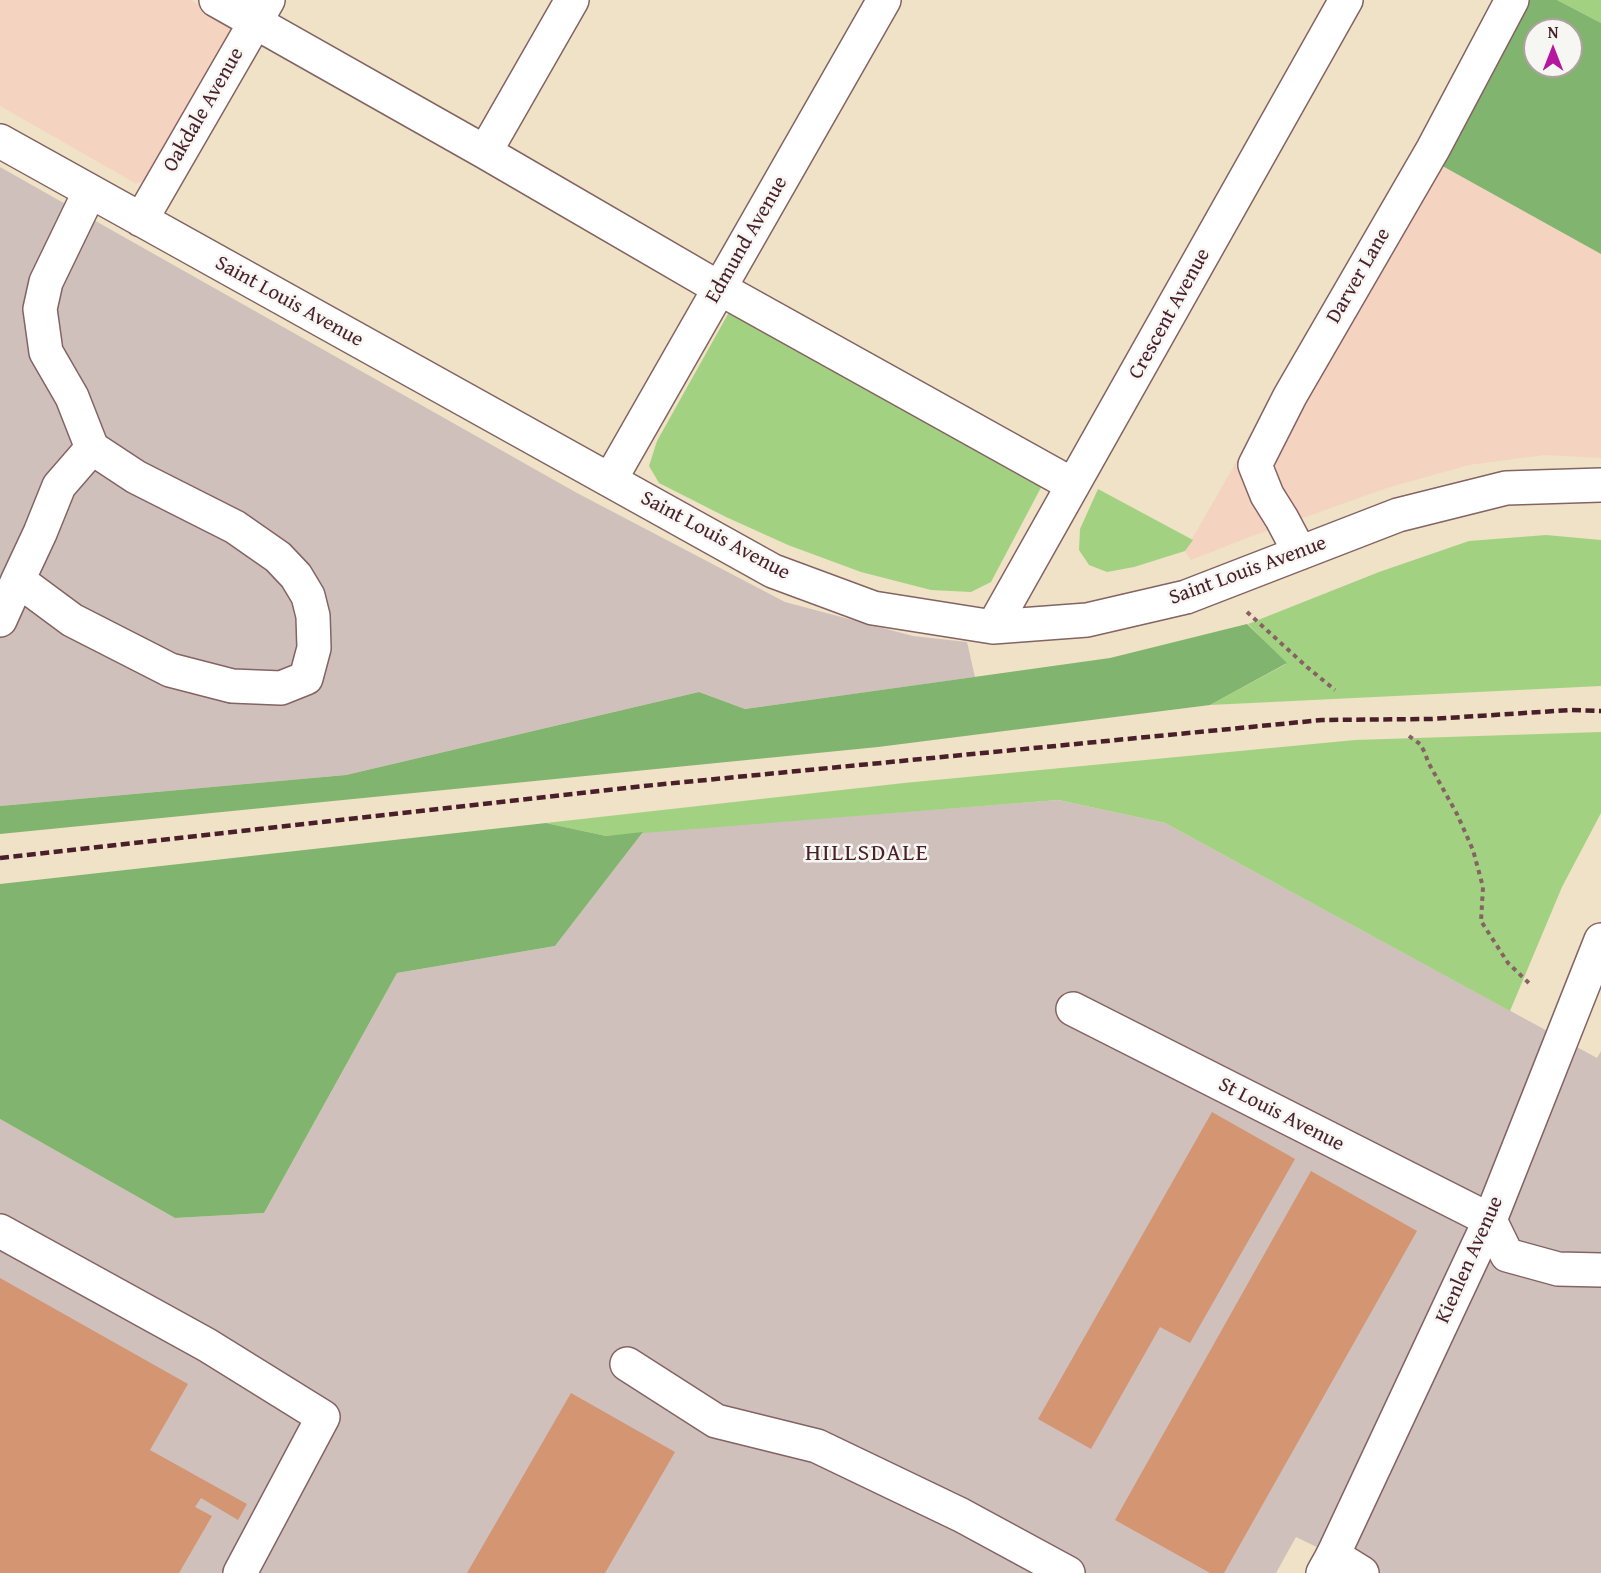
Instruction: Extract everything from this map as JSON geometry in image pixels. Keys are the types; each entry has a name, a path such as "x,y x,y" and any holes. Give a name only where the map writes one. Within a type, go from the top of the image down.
{"street":[{"path":"216,0 261,11 485,152 719,288 1073,485"},
{"path":"485,152 572,0"},
{"name":"Edmund Avenue","path":"610,480 884,0"},
{"name":"Crescent Avenue","path":"993,627 1346,0"},
{"name":"Darver Lane","path":"1300,553 1267,495 1255,465 1290,396 1433,148 1512,0"},
{"name":"Oakdale Avenue","path":"141,220 261,11"},
{"name":"Saint Louis Avenue","path":"0,141 773,571 873,608 993,627 1087,620 1175,600 1398,515 1506,488 1601,485"},
{"path":"18,580 72,620 170,670 232,686 281,688 306,678 314,648 313,616 308,596 296,576 278,557 235,527 136,477 92,448 72,397 46,352 40,309 46,282 90,191"},
{"path":"0,620 59,486 92,448"},
{"name":"Kienlen Avenue","path":"1328,1564 1490,1220 1601,940"},
{"name":"St Louis Avenue","path":"1072,1010 1490,1220"},
{"path":"1490,1220 1507,1255 1558,1269 1601,1270"},
{"path":"0,1231 207,1345 323,1416 240,1573"},
{"path":"627,1364 716,1421 817,1446 961,1515 1068,1573"},
{"path":"1328,1564 1362,1573"}],"path":[{"path":"1248,612 1335,690"},
{"path":"1409,736 1425,753 1473,850 1483,887 1481,921 1508,963 1531,985"}],"shaded area":[{"path":"0,0 190,0 239,27 150,181 135,183 0,106"},
{"path":"1415,151 1601,254 1601,458 1545,455 1469,465 1387,488 1191,560 1185,551"},
{"path":"0,167 577,493 785,602 913,636 967,642 975,677 745,709 699,692 346,775 0,806"},
{"path":"1058,800 1165,823 1597,1058 1601,1051 1601,1573 1363,1573 1296,1537 1276,1573 0,1573 0,1119 175,1218 264,1213 397,973 555,946 643,832"}],"green space":[{"path":"1528,0 1557,0 1601,23 1601,254 1437,163"},
{"path":"1557,0 1601,0 1601,23"},
{"path":"733,305 1045,480 991,582 971,592 931,590 861,572 788,545 659,483 649,466 657,441"},
{"path":"1098,489 1193,540 1185,551 1134,567 1107,572 1089,565 1079,550 1080,529"},
{"path":"1546,535 1601,540 1601,686 1210,705 1286,664 1248,624 1379,572 1469,541"},
{"path":"1247,624 1287,663 1210,705 878,747 0,834 0,806 346,775 699,692 745,709 1110,658"},
{"path":"1601,732 1601,813 1562,887 1510,1011 1165,823 1058,800 606,836 546,823 904,783 1355,740"},
{"path":"546,823 606,836 643,832 555,946 397,973 264,1213 175,1218 0,1119 0,884"}],"building":[{"path":"1212,1112 1295,1159 1190,1343 1160,1327 1091,1449 1038,1419"},
{"path":"1311,1171 1417,1231 1224,1573 1210,1573 1115,1520"},
{"path":"0,1278 188,1384 150,1450 247,1504 238,1520 201,1498 195,1507 212,1516 179,1573 0,1573"},
{"path":"571,1393 675,1452 605,1573 467,1573"}],"railway":[{"path":"0,858 644,786 1322,720 1431,719 1571,710 1601,711"}],"district":[{"name":"HILLSDALE","path":"867,854"}]}
